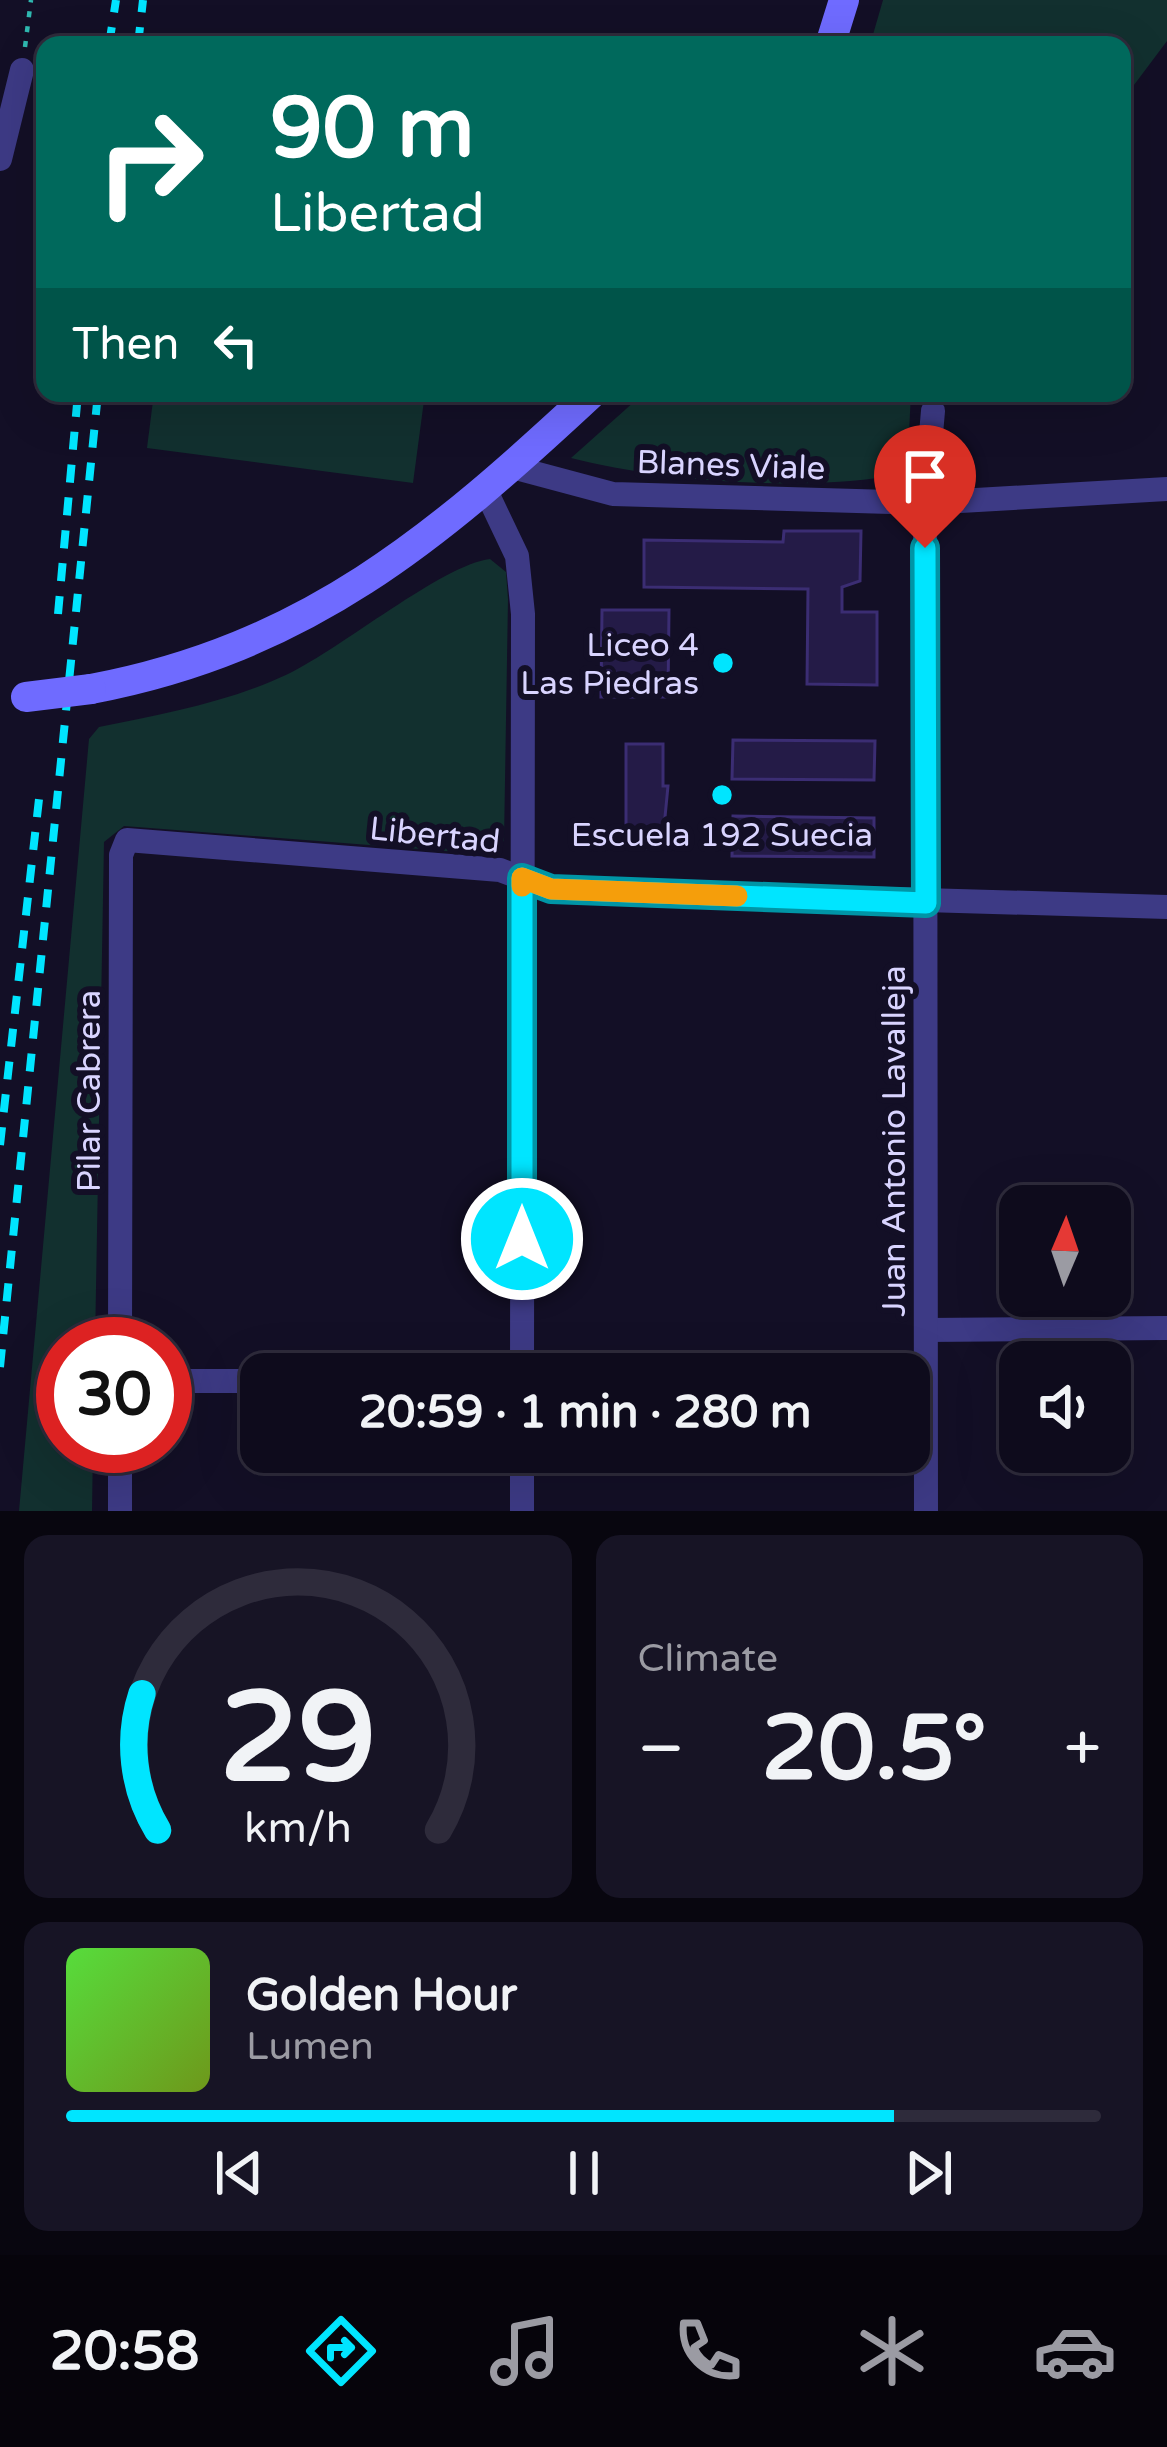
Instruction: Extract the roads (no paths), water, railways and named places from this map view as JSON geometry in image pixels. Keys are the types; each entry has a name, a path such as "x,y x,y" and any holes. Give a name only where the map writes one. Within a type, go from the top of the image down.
{"street":[{"path":"833,36 844,0"},
{"path":"0,159 22,70"},
{"path":"13,698 91,689 201,663 271,632 437,533 582,402"},
{"name":"Juan Antonio Lavalleja","path":"926,1511 925,503 933,411"},
{"name":"Blanes Viale","path":"512,467 613,494 925,503 1167,489"},
{"path":"486,491 518,556 523,614 522,1353"},
{"name":"Libertad","path":"127,840 500,870 551,889 1167,907"},
{"name":"Pilar Cabrera","path":"120,1317 121,855 127,840"},
{"path":"926,1330 1167,1328"},
{"path":"192,1381 240,1382"},
{"path":"120,1473 120,1511"},
{"path":"522,1473 522,1511"}],"railway":[{"path":"110,36 116,0"},
{"path":"139,36 143,0"},
{"path":"58,614 77,402"},
{"path":"0,1367 97,402"},
{"path":"0,1145 39,799"}],"place":[{"name":"Liceo 4 Las Piedras","path":"723,663"},
{"name":"Escuela 192 Suecia","path":"722,795"}]}
